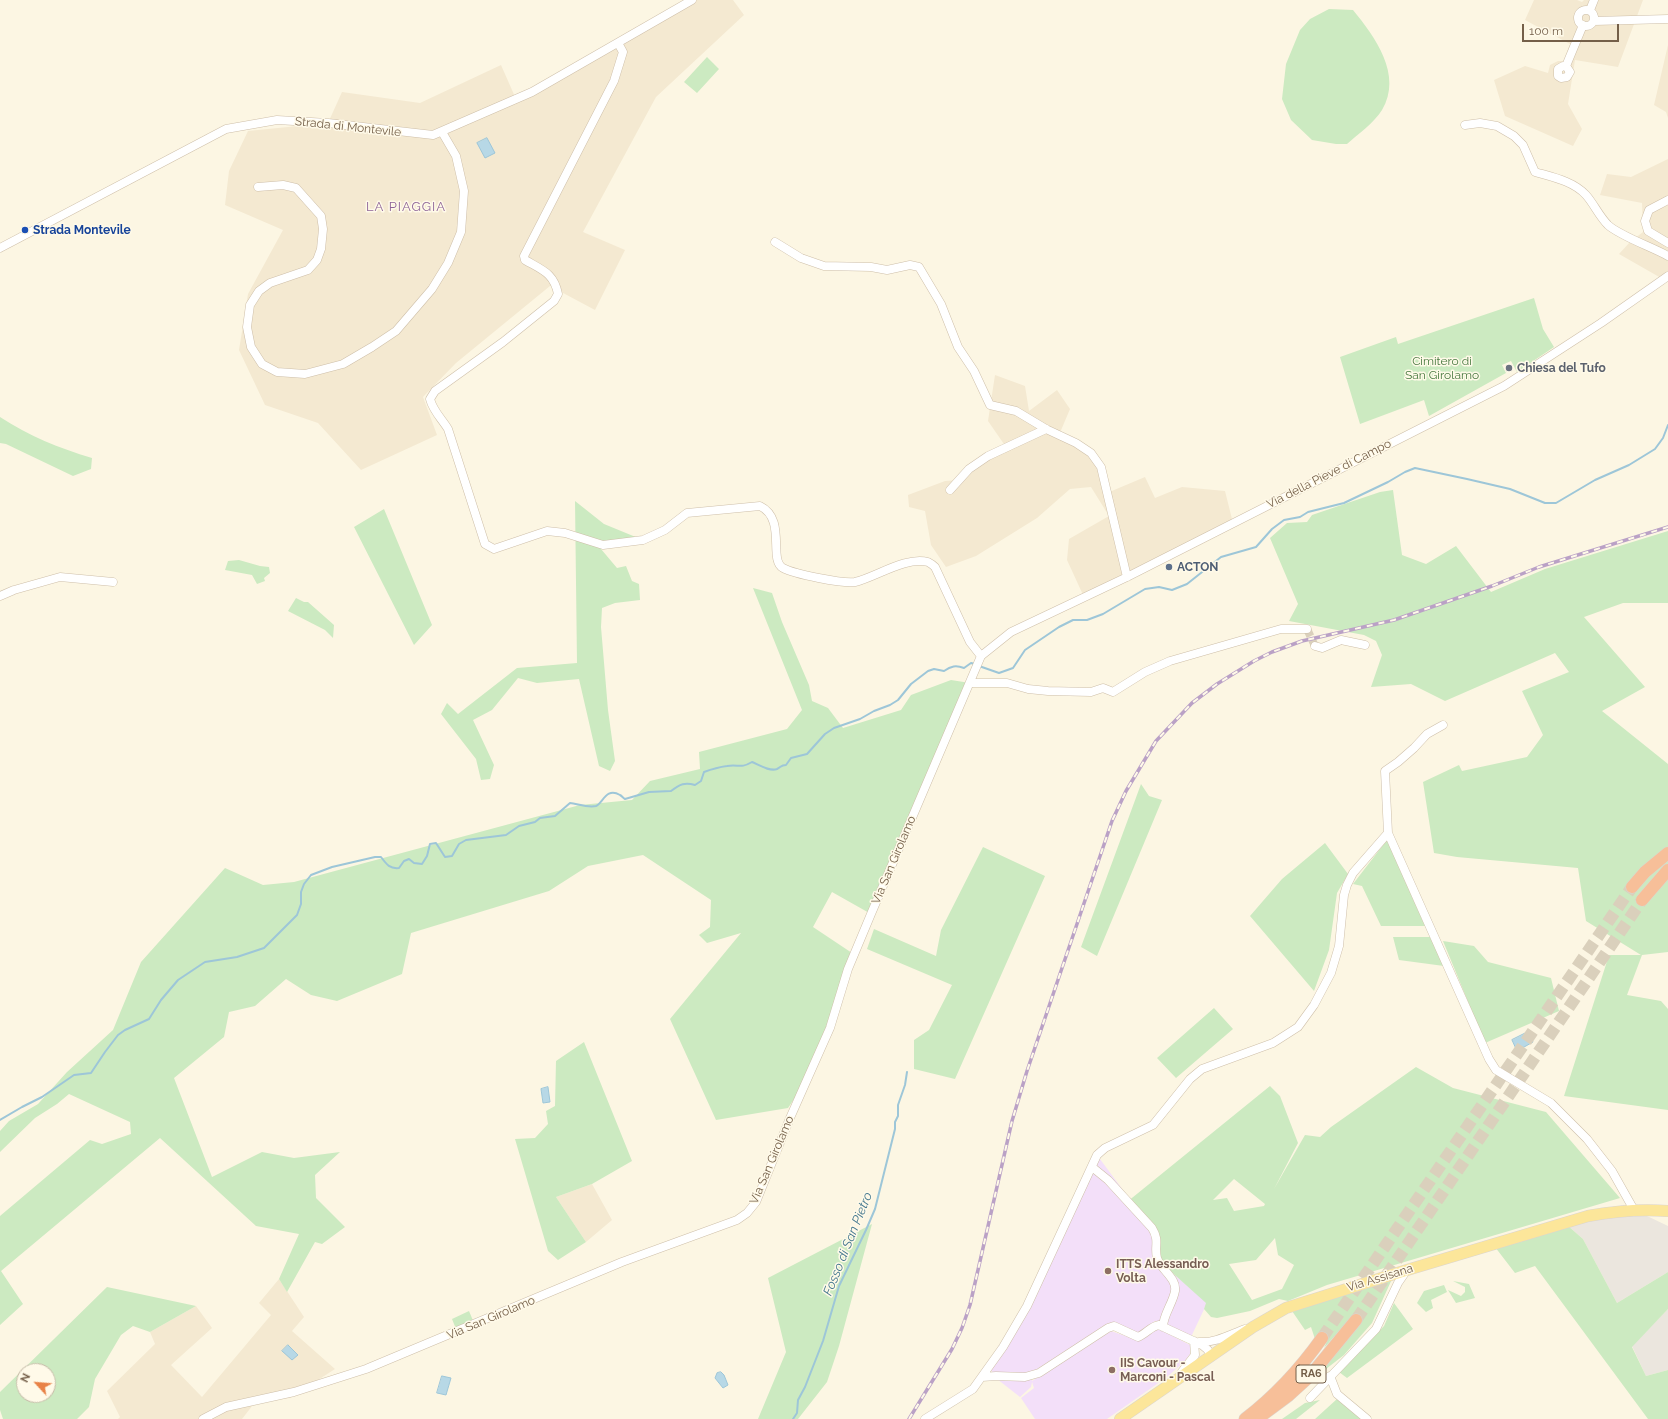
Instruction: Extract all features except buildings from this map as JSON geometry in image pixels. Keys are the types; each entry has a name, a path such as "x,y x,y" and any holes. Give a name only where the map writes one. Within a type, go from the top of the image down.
{"highway":[{"path":"1632,887 1645,872 1668,853"},
{"path":"1642,900 1668,870"},
{"name":"RA6","path":"1257,1419 1288,1396 1310,1376 1356,1320"},
{"name":"RA6","path":"1245,1419 1264,1404 1292,1377 1322,1338"}],"main road":[{"name":"Via Assisana","path":"1120,1419 1253,1326 1286,1308 1588,1216 1614,1211 1668,1211"}],"street":[{"name":"Strada di Montevile","path":"0,248 226,129 277,120 328,123 433,135 442,132 532,92 692,0"},
{"path":"1590,10 1594,0"},
{"path":"1590,10 1594,17 1594,21"},
{"path":"1583,25 1578,18 1579,14 1582,11 1590,10"},
{"path":"1583,25 1591,24 1594,21 1668,18"},
{"path":"1566,66 1583,25"},
{"path":"618,43 623,52 614,81 524,256 525,260 550,274 556,284 558,294 554,301 503,342 435,392 430,399 432,407 442,419 448,430 485,544 494,549 547,532 565,533 603,545 643,540 664,530 687,513 760,506 767,509 772,514 775,523 778,561 784,568 833,581 854,582 912,561 928,562 935,567 970,642 982,656"},
{"path":"1464,125 1480,123 1497,126 1514,136 1523,146 1536,172 1568,183 1580,190 1586,195 1607,224 1617,231 1668,256"},
{"path":"258,188 283,185 296,188 321,216 323,229 321,249 317,260 308,270 270,283 259,291 250,305 247,327 251,347 262,364 277,372 305,374 343,364 396,331 432,289 448,263 461,232 464,191 456,156 442,132"},
{"path":"1668,200 1649,210 1645,221 1648,231 1668,244"},
{"path":"774,242 801,258 824,266 872,267 887,270 910,265 919,267 941,304 958,347 974,371 990,406 1016,411 1046,429 1076,443 1091,453 1101,467 1127,577"},
{"name":"Via della Pieve di Campo","path":"982,656 1011,632 1127,577 1504,386 1582,337 1668,276"},
{"path":"950,490 969,469 988,456 1046,429"},
{"path":"0,596 14,590 60,577 113,582"},
{"path":"972,680 1007,683 1028,689 1048,691 1090,692 1103,688 1113,692 1145,672 1170,661 1281,629 1307,629"},
{"path":"1315,646 1322,648 1341,640 1365,645"},
{"name":"Via San Girolamo","path":"203,1419 226,1407 294,1392 366,1369 622,1262 737,1220 748,1213 756,1202 790,1118 830,1028 848,969 982,656"},
{"path":"1443,725 1427,734 1409,753 1385,770 1388,833 1489,1060 1496,1070 1551,1103 1588,1139 1612,1171 1634,1210"},
{"path":"925,1419 973,1389 1003,1347 1027,1306 1098,1155 1105,1148 1153,1125 1172,1104 1190,1079 1202,1069 1273,1043 1298,1027 1314,1005 1331,973 1339,946 1344,895 1347,885 1354,873 1388,833"},
{"path":"1092,1168 1108,1180 1148,1223 1157,1236 1157,1259 1172,1279 1176,1289 1173,1300 1163,1322 1163,1327"},
{"path":"1310,1398 1376,1329 1398,1283 1407,1270"},
{"path":"982,1377 1025,1377 1039,1373 1104,1330 1114,1326 1138,1337 1143,1335 1154,1325 1159,1325 1205,1347 1210,1354 1209,1358"},
{"path":"1194,1341 1207,1343 1219,1340 1253,1326"},
{"path":"1165,1388 1191,1362 1195,1354 1194,1341"},
{"path":"1330,1376 1337,1394 1367,1419"}],"shaded area":[{"path":"692,0 733,0 744,15 656,97 583,232 625,250 595,310 550,286 456,363 423,397 437,435 361,470 318,423 265,405 239,350 248,294 283,230 225,205 229,171 248,131 328,123 342,92 420,103 501,65 516,99"},
{"path":"1534,0 1577,0 1582,2 1584,0 1643,0 1618,67 1575,60 1568,104 1582,129 1573,146 1505,116 1494,80 1525,66 1548,73 1550,65 1558,61 1564,61 1570,44 1525,20"},
{"path":"1668,45 1668,118 1666,112 1654,105"},
{"path":"1668,159 1668,282 1619,254 1630,242 1643,232 1642,203 1600,195 1607,174 1631,177"},
{"path":"995,375 1025,386 1029,411 1057,390 1070,409 1059,435 1076,443 1101,467 1107,493 1145,477 1155,498 1182,487 1225,491 1233,523 1084,597 1067,560 1069,539 1109,516 1091,487 1070,489 1037,518 976,556 946,567 931,545 925,511 909,507 908,495 945,481 959,480 1006,447 988,421"},
{"name":"ITTS Alessandro Volta","path":"1097,1155 1157,1236 1157,1259 1207,1303 1191,1337 1160,1321 1155,1321 1137,1335 1110,1323 1031,1373 1032,1381 1111,1331 1140,1341 1157,1328 1190,1345 1190,1354 1184,1362 1167,1377 1107,1419 1035,1419 1021,1398 1034,1388 1032,1382 1031,1387 1020,1397 997,1379 991,1370"},
{"path":"592,1184 612,1220 586,1242 556,1197"},
{"path":"1624,1205 1668,1226 1668,1272 1617,1303 1583,1239 1567,1225 1572,1215"},
{"path":"279,1279 304,1317 292,1331 335,1369 290,1398 256,1401 242,1419 118,1419 120,1417 107,1391 155,1344 150,1332 196,1306 212,1328 171,1365 202,1397 271,1315 259,1303"},
{"path":"1668,1309 1668,1370 1646,1376 1632,1346"}],"green space":[{"path":"1329,9 1353,10 1370,32 1377,44 1384,57 1388,70 1388,97 1382,110 1370,124 1347,144 1336,144 1312,140 1291,120 1282,99 1286,64 1300,30 1310,19"},
{"path":"707,57 719,69 697,93 684,82"},
{"name":"Cimitero di San Girolamo","path":"1534,298 1543,329 1554,347 1517,372 1511,361 1502,365 1506,373 1429,416 1424,400 1360,424 1340,357 1396,337 1398,344"},
{"path":"0,417 44,441 92,458 91,469 73,476 6,444 0,443"},
{"path":"1393,490 1402,555 1426,564 1456,546 1491,592 1545,569 1668,531 1668,603 1623,603 1584,617 1645,687 1602,711 1668,764 1668,952 1642,955 1627,995 1661,1001 1668,1009 1668,1110 1564,1096 1609,955 1641,955 1586,921 1578,868 1457,857 1434,853 1423,782 1459,765 1462,771 1527,757 1543,735 1522,691 1569,672 1555,653 1445,701 1411,684 1371,687 1382,655 1376,641 1364,635 1289,621 1298,604 1270,538 1287,523 1307,522 1312,515 1380,492"},
{"path":"575,501 604,524 643,540 603,545 601,549 617,568 626,566 632,581 639,584 640,600 615,603 602,608 601,627 608,710 615,761 610,771 599,766 579,679 537,683 518,678 492,710 473,720 494,765 490,779 481,780 476,759 441,714 447,703 458,714 517,668 577,663"},
{"path":"384,509 432,625 414,645 354,527"},
{"path":"239,560 269,567 270,573 264,578 265,581 257,584 252,575 225,570 228,561"},
{"path":"753,588 772,593 782,622 809,685 812,701 828,708 843,728 901,710 911,695 951,680 970,683 871,914 832,892 813,927 855,955 805,1083 788,1108 716,1120 670,1019 741,933 707,943 699,935 710,927 711,900 643,855 588,866 549,891 411,933 402,974 337,1001 311,995 286,979 255,1006 229,1012 224,1037 174,1078 212,1177 262,1152 294,1158 340,1152 315,1175 316,1198 345,1227 322,1244 315,1242 287,1292 279,1279 299,1234 256,1226 160,1138 1,1271 23,1304 0,1325 0,1216 90,1140 102,1144 131,1134 130,1122 69,1094 57,1104 35,1118 0,1152 0,1131 9,1121 38,1104 67,1072 113,1030 141,962 225,868 263,885 294,882 580,805 632,800 650,781 700,769 699,752 787,729 802,710"},
{"path":"296,598 304,602 308,602 334,625 333,638 325,630 288,611"},
{"path":"1141,784 1149,796 1162,800 1097,956 1081,947"},
{"path":"1387,840 1425,926 1381,926 1362,886 1353,884"},
{"path":"1325,843 1348,874 1337,893 1329,950 1314,991 1250,916 1282,879"},
{"path":"983,847 1045,876 955,1079 914,1069 914,1040 929,1030 952,985 867,949 874,929 936,956 941,930"},
{"path":"1393,937 1430,937 1444,966 1399,960"},
{"path":"1443,941 1474,946 1488,962 1551,978 1559,1011 1485,1043"},
{"path":"1214,1008 1233,1029 1176,1078 1157,1058"},
{"path":"584,1042 632,1161 592,1184 556,1197 586,1242 558,1260 548,1251 515,1139 535,1138 548,1124 546,1111 555,1106 556,1061"},
{"path":"1416,1067 1453,1088 1546,1112 1620,1198 1327,1285 1288,1301 1279,1299 1250,1311 1217,1318 1211,1317 1204,1309 1206,1303 1157,1259 1157,1236 1127,1202 1270,1086 1280,1096 1298,1143 1274,1189 1305,1135 1320,1137 1331,1127","holes":["1234,1179 1265,1204 1264,1206 1234,1211 1227,1198 1213,1200","1275,1238 1278,1255 1294,1265 1282,1289 1252,1300 1229,1264 1256,1260"]},
{"path":"872,1224 839,1346 827,1382 798,1419 758,1419 786,1352 768,1278"},
{"path":"1567,1225 1583,1239 1617,1303 1668,1272 1668,1309 1632,1347 1646,1376 1668,1370 1668,1419 1648,1419 1535,1266 1515,1273 1495,1247"},
{"path":"1392,1279 1372,1323 1344,1355 1317,1376 1351,1318 1324,1348 1327,1341 1325,1338 1315,1339 1311,1327 1305,1330 1292,1311"},
{"path":"1453,1281 1469,1284 1475,1298 1456,1303 1448,1290 1461,1296 1465,1292 1465,1287"},
{"path":"1444,1285 1447,1292 1431,1300 1433,1308 1426,1312 1417,1303 1424,1291"},
{"path":"107,1287 196,1306 150,1332 133,1326 121,1335 95,1379 89,1407 77,1419 3,1419 0,1410 0,1392 16,1376 16,1403 56,1403 56,1363 30,1363"},
{"path":"1394,1303 1413,1329 1347,1378 1339,1372 1384,1326"},
{"path":"469,1311 474,1323 456,1329 452,1319"},
{"path":"1337,1399 1361,1419 1315,1419"},
{"path":"1320,1400 1296,1419 1282,1419 1305,1403"}],"water":[{"path":"487,138 495,153 485,158 477,143"},
{"path":"1528,1032 1533,1042 1517,1051 1512,1040"},
{"path":"548,1087 550,1102 543,1103 541,1089"},
{"path":"288,1345 298,1355 292,1360 282,1351"},
{"path":"721,1372 724,1375 728,1385 723,1388 715,1378 717,1373"},
{"path":"442,1376 451,1378 446,1395 437,1393"}],"waterway":[{"path":"979,666 999,673 1013,668 1025,650 1059,627 1073,620 1087,620 1103,614 1145,589 1159,587 1172,590 1187,584 1221,557 1256,547 1272,529 1284,520 1300,517 1308,512 1344,503 1415,468 1510,489 1545,503 1556,503 1595,480 1629,465 1655,449 1663,438 1668,425"},
{"path":"0,1120 42,1097 74,1075 91,1073 118,1035 125,1030 149,1019 161,1000 178,980 205,962 237,957 264,948 297,915 301,904 301,892 304,884 311,875 332,867 375,857 381,857 393,868 399,868 404,861 409,859 414,863 422,864 427,856 430,844 436,843 445,857 452,856 459,844 466,840 506,835 519,826 535,822 540,818 555,816 570,803 596,806 605,796 611,793 620,795 625,799 649,792 671,791 683,784 695,785 701,781 704,772 718,768 742,766 752,762 774,770 786,765 791,758 807,754 825,734 834,728 860,719 898,700 911,684 928,671 934,669 944,671 954,666 964,668 971,663 975,664"},
{"name":"Fosso di San Pietro","path":"793,1419 797,1413 798,1400 805,1387 823,1341 839,1286 875,1209 895,1129 895,1122 898,1116 898,1105 905,1085 907,1072"}],"tunnel":[{"path":"1307,629 1315,646"},
{"path":"1322,1338 1632,887"},
{"path":"1356,1320 1642,900"}],"railway":[{"path":"909,1419 952,1349 962,1328 970,1305 1012,1121 1027,1071 1112,821 1126,791 1156,741 1192,703 1217,684 1254,661 1272,652 1302,641 1394,620 1492,586 1539,567 1668,527"}],"place":[{"name":"Strada Montevile","path":"25,230"},
{"name":"Chiesa del Tufo","path":"1509,368"},
{"name":"ACTON","path":"1169,567"},
{"name":"ITTS Alessandro Volta","path":"1108,1271"},
{"name":"IIS Cavour - Marconi - Pascal","path":"1112,1370"}],"district":[{"name":"LA PIAGGIA","path":"406,207"}]}
